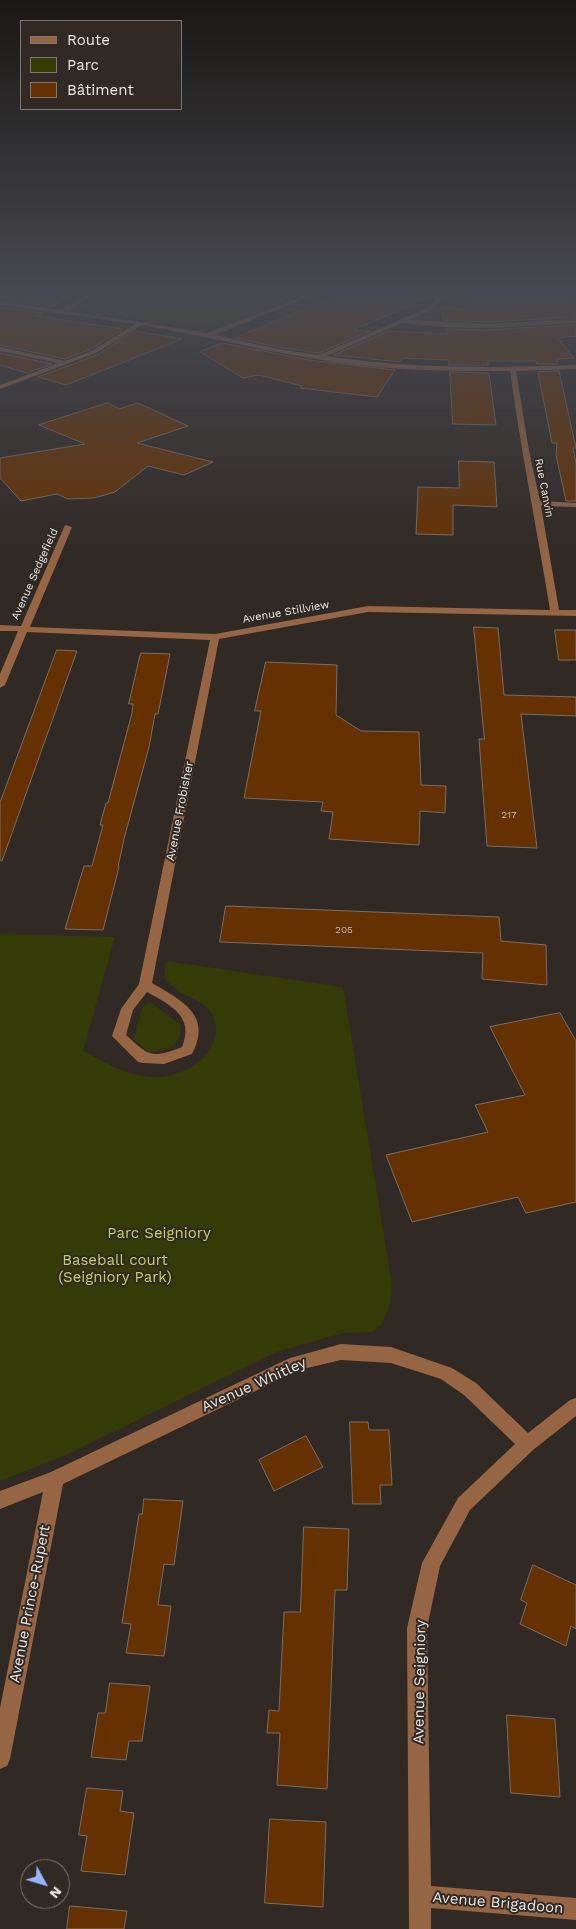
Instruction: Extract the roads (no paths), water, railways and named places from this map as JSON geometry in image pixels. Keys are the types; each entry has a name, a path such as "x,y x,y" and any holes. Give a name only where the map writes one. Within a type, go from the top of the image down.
{"street":[{"name":"Rue Canvin","path":"515,385 525,451 537,503 555,612"},
{"path":"537,503 576,505"},
{"name":"Avenue Sedgefield","path":"0,685 68,528"},
{"name":"Avenue Stillview","path":"0,628 215,637 368,608 576,612"},
{"name":"Avenue Frobisher","path":"145,985 182,1008 192,1021 193,1034 187,1050 164,1059 143,1058 127,1046 120,1036 127,1009 145,985 215,637"},
{"name":"Avenue Whitley","path":"0,1500 55,1479 296,1363 341,1352 391,1355 446,1373 470,1388 527,1444"},
{"name":"Avenue Seigniory","path":"420,1929 417,1628 432,1563 464,1504 527,1444 576,1406"},
{"name":"Avenue Prince-Rupert","path":"0,1759 55,1479"},
{"name":"Avenue Brigadoon","path":"420,1896 576,1909"}],"park label":[{"name":"Parc Seigniory","path":"159,1234"},
{"name":"Baseball court (Seigniory Park)","path":"115,1270"}]}
